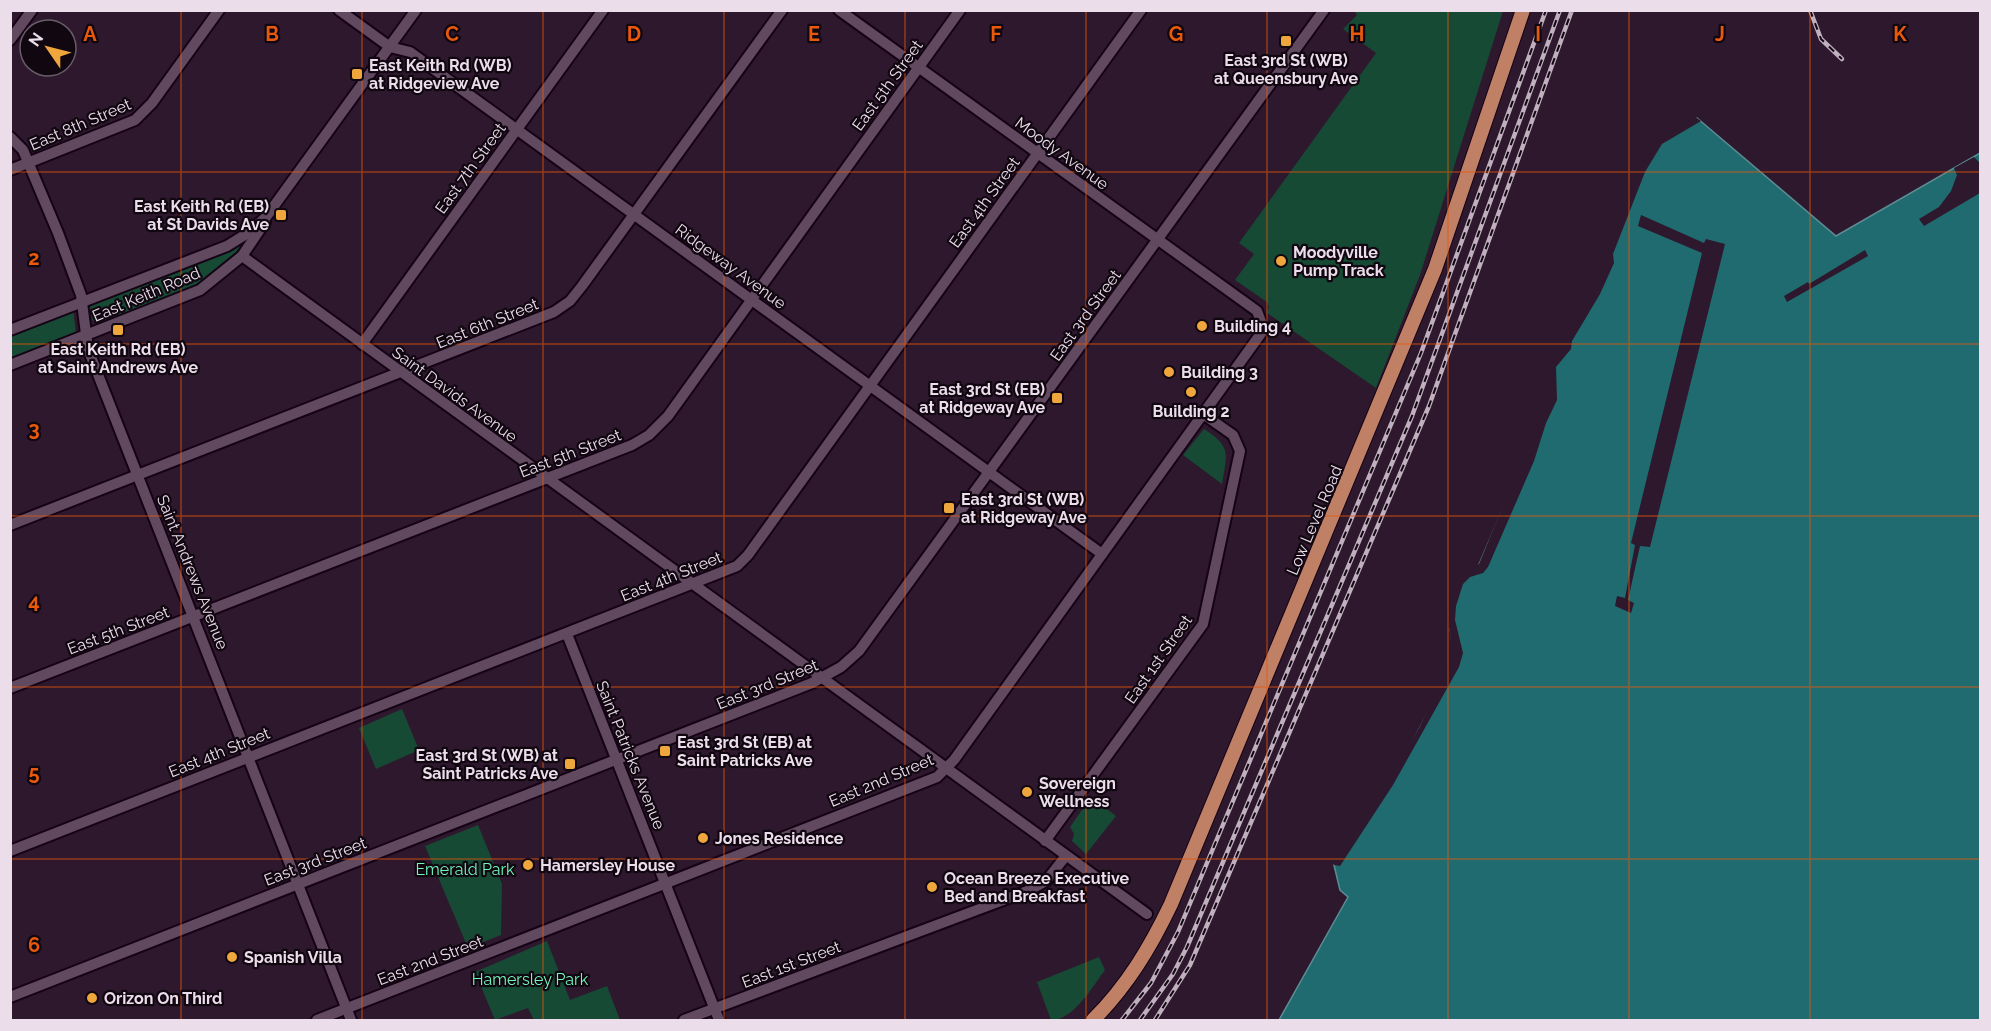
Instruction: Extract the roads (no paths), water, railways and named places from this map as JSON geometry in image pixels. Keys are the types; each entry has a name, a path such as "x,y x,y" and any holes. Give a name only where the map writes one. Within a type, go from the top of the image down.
{"main road":[{"name":"Low Level Road","path":"1093,1020 1119,994 1136,969 1171,904 1435,269 1523,10"}],"street":[{"path":"10,40 32,10"},
{"name":"East 8th Street","path":"10,170 125,125 140,116 153,103 219,10"},
{"name":"Ridgeway Avenue","path":"339,10 390,46 410,52 1102,554"},
{"name":"East Keith Road","path":"10,330 226,246 248,232 266,217 416,10"},
{"name":"East 7th Street","path":"362,344 603,10"},
{"name":"East 6th Street","path":"10,525 400,373 562,307 576,295 782,10"},
{"name":"Moody Avenue","path":"839,10 1257,311 1262,323"},
{"name":"East 5th Street","path":"10,688 632,445 657,429 960,10"},
{"name":"East 4th Street","path":"10,851 731,568 748,555 1142,10"},
{"name":"East 3rd Street","path":"10,997 617,760 823,678 841,667 859,651 1324,10"},
{"name":"Saint Andrews Avenue","path":"10,137 23,150 29,162 82,302 88,349 351,1020"},
{"name":"East Keith Road","path":"10,365 200,290 242,256 264,227 266,217"},
{"name":"Saint Davids Avenue","path":"242,256 400,373 823,678 945,770 1147,914"},
{"name":"East 2nd Street","path":"317,1020 937,777 945,770 1262,332 1262,323"},
{"name":"East 1st Street","path":"1045,841 1206,616 1240,451 1233,435 1203,414"},
{"name":"Saint Patricks Avenue","path":"567,634 719,1020"},
{"name":"East 1st Street","path":"684,1020 1030,890 1046,881 1065,857"}],"railway":[{"path":"1122,1020 1151,983 1178,932 1421,353 1546,10"},
{"path":"1140,1020 1173,974 1187,947 1412,416 1560,10"},
{"path":"1155,1020 1190,965 1429,406 1572,10"},
{"path":"1810,10 1821,39 1842,59"}],"place":[{"name":"East 3rd St (WB) at Queensbury Ave","path":"1286,41"},
{"name":"East Keith Rd (WB) at Ridgeview Ave","path":"357,74"},
{"name":"East Keith Rd (EB) at St Davids Ave","path":"281,215"},
{"name":"Moodyville Pump Track","path":"1281,261"},
{"name":"Building 4","path":"1202,326"},
{"name":"East Keith Rd (EB) at Saint Andrews Ave","path":"118,330"},
{"name":"Building 3","path":"1169,372"},
{"name":"Building 2","path":"1191,392"},
{"name":"East 3rd St (EB) at Ridgeway Ave","path":"1057,398"},
{"name":"East 3rd St (WB) at Ridgeway Ave","path":"949,508"},
{"name":"East 3rd St (EB) at Saint Patricks Ave","path":"665,751"},
{"name":"East 3rd St (WB) at Saint Patricks Ave","path":"570,764"},
{"name":"Sovereign Wellness","path":"1027,792"},
{"name":"Jones Residence","path":"703,838"},
{"name":"Hamersley House","path":"528,865"},
{"name":"Ocean Breeze Executive Bed and Breakfast","path":"932,887"},
{"name":"Spanish Villa","path":"232,957"},
{"name":"Orizon On Third","path":"92,998"}],"park label":[{"name":"Emerald Park","path":"465,869"},
{"name":"Hamersley Park","path":"530,979"}]}
